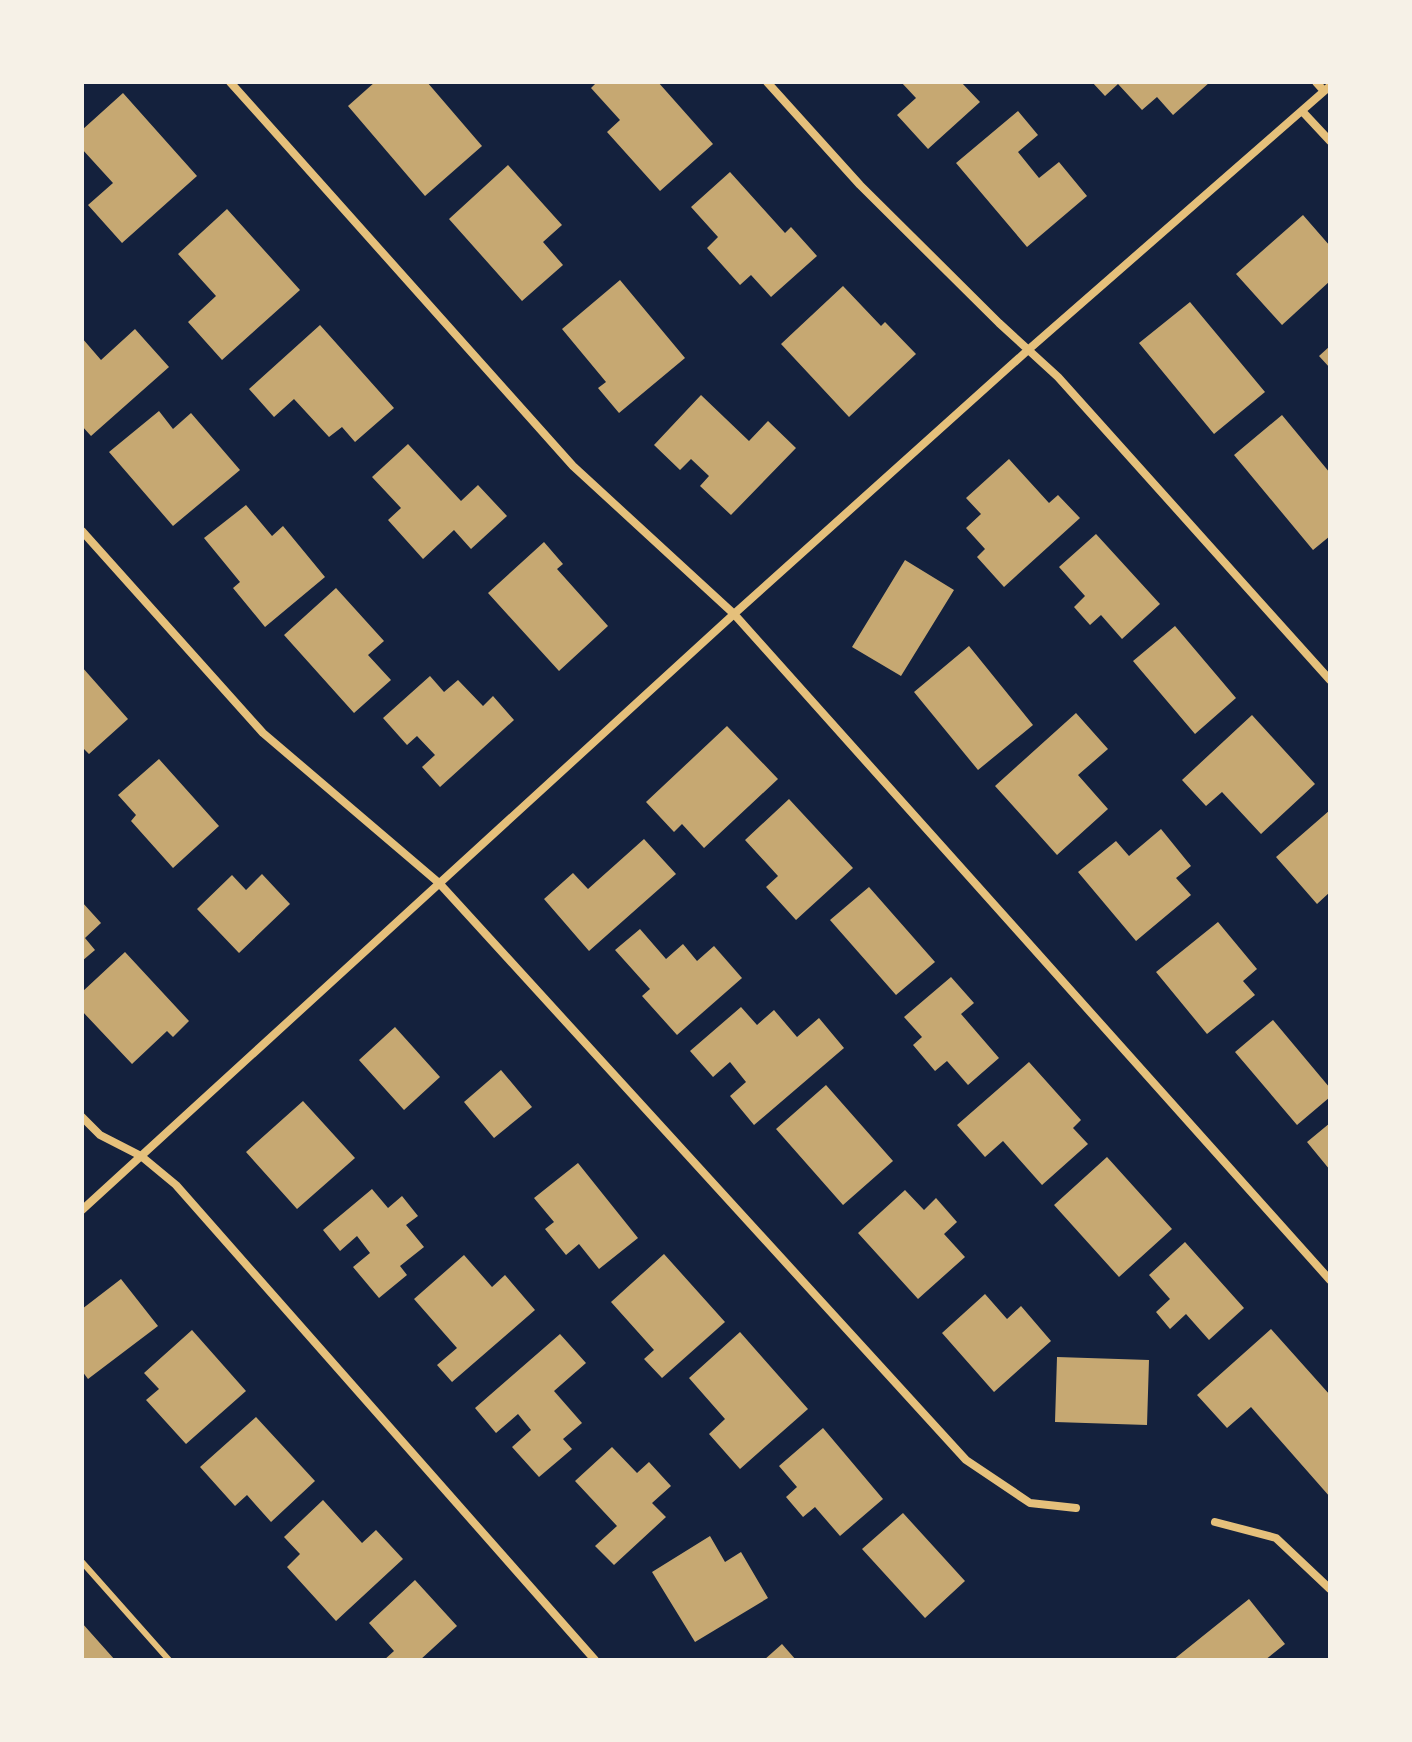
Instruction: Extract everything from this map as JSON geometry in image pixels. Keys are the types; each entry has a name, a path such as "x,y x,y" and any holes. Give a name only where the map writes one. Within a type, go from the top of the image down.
{"street":[{"path":"230,82 573,466 734,614 1330,1280"},
{"path":"767,82 860,185 1058,377 1330,680"},
{"path":"82,1210 734,614 1028,350 1327,89 1316,82"},
{"path":"1302,111 1330,141"},
{"path":"82,531 263,733 439,883 966,1460 1030,1503 1076,1508"},
{"path":"82,1117 100,1135 141,1156 176,1185 595,1660"},
{"path":"1215,1522 1276,1538 1330,1589"}],"lane":[{"path":"82,1562 169,1660"}],"building":[{"path":"375,82 427,82 482,146 425,196 348,106"},
{"path":"597,82 658,82 713,144 660,191 607,132 620,120 591,88"},
{"path":"901,82 961,82 980,102 928,149 897,115 916,98"},
{"path":"1092,82 1210,82 1173,115 1157,97 1142,110 1118,84 1105,96"},
{"path":"123,93 197,176 122,243 88,205 113,183 82,149 82,130"},
{"path":"1018,111 1038,135 1018,152 1039,178 1059,162 1087,196 1027,247 956,163"},
{"path":"508,165 562,225 543,242 563,265 522,301 449,219"},
{"path":"730,172 785,233 791,227 817,256 771,297 751,275 740,285 707,248 718,237 691,207"},
{"path":"227,209 300,290 222,360 188,322 216,296 178,254"},
{"path":"1303,215 1330,246 1330,281 1282,325 1236,274"},
{"path":"620,280 685,358 619,413 598,388 606,382 562,329"},
{"path":"843,286 881,326 885,322 916,354 849,417 781,344"},
{"path":"1190,302 1265,392 1214,434 1139,343"},
{"path":"320,325 394,408 355,442 342,427 329,437 294,399 274,417 249,389"},
{"path":"135,329 169,367 91,436 82,426 82,338 101,360"},
{"path":"1330,346 1330,368 1319,356"},
{"path":"701,395 749,441 768,421 796,448 731,515 700,486 709,476 691,459 680,470 654,445"},
{"path":"159,411 173,429 191,413 240,470 173,526 109,452"},
{"path":"1282,415 1330,473 1330,536 1313,550 1234,455"},
{"path":"408,444 461,501 478,485 507,516 471,549 454,530 423,559 388,520 401,508 372,477"},
{"path":"1009,459 1049,503 1058,495 1080,518 1004,587 977,557 985,549 966,528 981,514 966,498"},
{"path":"246,505 272,536 283,526 325,577 265,627 233,588 240,582 204,538"},
{"path":"1096,534 1160,604 1122,639 1101,615 1090,625 1074,607 1085,596 1059,567"},
{"path":"544,542 563,564 557,569 608,626 559,671 488,593"},
{"path":"905,560 954,590 901,676 852,647"},
{"path":"336,588 384,641 368,655 391,680 354,713 284,635"},
{"path":"1175,626 1236,698 1195,734 1133,661"},
{"path":"969,646 1033,725 978,770 914,692"},
{"path":"82,667 128,719 89,754 82,747"},
{"path":"430,676 444,692 458,680 483,706 493,696 514,720 440,787 422,767 435,755 417,736 407,745 383,718"},
{"path":"1076,713 1108,749 1078,775 1108,809 1057,855 995,786"},
{"path":"1252,715 1315,784 1261,834 1222,792 1206,806 1182,780"},
{"path":"727,726 778,779 704,848 682,824 674,832 646,802"},
{"path":"159,759 219,826 173,868 131,821 136,815 118,795"},
{"path":"789,799 853,868 796,920 766,887 778,876 745,840"},
{"path":"1330,810 1330,892 1317,904 1276,857"},
{"path":"1161,829 1191,866 1176,878 1191,895 1136,941 1078,872 1116,841 1129,856"},
{"path":"644,839 676,874 589,951 544,899 573,873 588,889"},
{"path":"262,874 290,904 239,953 197,909 232,875 246,890"},
{"path":"869,887 935,962 896,995 830,920"},
{"path":"82,902 101,923 85,938 95,950 82,961"},
{"path":"1218,922 1257,969 1243,981 1255,995 1207,1034 1156,972"},
{"path":"640,929 666,959 683,944 697,961 714,946 742,978 677,1035 642,996 650,989 615,950"},
{"path":"125,952 189,1021 173,1037 167,1031 132,1064 82,1011 82,992"},
{"path":"951,977 974,1003 961,1014 999,1058 968,1085 947,1061 935,1071 913,1045 922,1037 904,1017"},
{"path":"741,1007 757,1025 774,1010 797,1037 819,1018 844,1048 754,1125 730,1096 746,1082 730,1062 713,1077 690,1051"},
{"path":"1273,1020 1330,1088 1330,1097 1297,1125 1235,1052"},
{"path":"395,1027 440,1077 404,1110 359,1060"},
{"path":"1029,1062 1081,1120 1073,1128 1088,1144 1042,1185 1003,1141 985,1157 957,1125"},
{"path":"501,1070 532,1107 494,1138 464,1102"},
{"path":"826,1085 893,1161 843,1205 776,1129"},
{"path":"303,1101 355,1158 297,1209 246,1152"},
{"path":"1330,1123 1330,1170 1307,1142"},
{"path":"1107,1157 1172,1229 1119,1277 1054,1205"},
{"path":"578,1163 638,1238 599,1269 579,1244 566,1255 545,1229 554,1222 534,1198"},
{"path":"372,1189 388,1208 402,1196 418,1216 406,1225 424,1247 400,1266 407,1275 379,1298 353,1267 370,1253 357,1236 340,1251 323,1230"},
{"path":"905,1190 924,1210 936,1198 957,1222 944,1234 965,1257 918,1299 858,1233"},
{"path":"1185,1242 1244,1308 1209,1340 1186,1314 1170,1329 1156,1312 1170,1299 1149,1275"},
{"path":"664,1254 725,1322 662,1378 644,1359 654,1350 611,1302"},
{"path":"464,1255 492,1287 505,1275 535,1310 452,1382 437,1365 457,1348 414,1299"},
{"path":"121,1279 158,1326 88,1379 82,1371 82,1309"},
{"path":"985,1294 1007,1319 1021,1306 1051,1341 994,1392 942,1333"},
{"path":"1271,1329 1330,1395 1330,1497 1251,1407 1227,1428 1197,1395"},
{"path":"192,1330 246,1391 186,1444 146,1400 159,1389 144,1373"},
{"path":"740,1332 808,1409 740,1469 709,1434 725,1419 689,1378"},
{"path":"560,1334 586,1363 554,1391 582,1423 563,1439 572,1449 539,1477 512,1447 531,1430 518,1414 496,1433 475,1408"},
{"path":"1057,1357 1149,1360 1147,1425 1055,1422"},
{"path":"256,1417 315,1481 271,1522 247,1495 235,1506 200,1467"},
{"path":"823,1428 883,1499 840,1536 815,1507 803,1517 786,1497 797,1487 779,1466"},
{"path":"612,1447 637,1473 649,1462 671,1486 652,1503 666,1517 614,1565 595,1546 617,1526 575,1481"},
{"path":"323,1500 362,1543 376,1530 403,1559 336,1621 287,1567 300,1554 284,1537"},
{"path":"903,1513 965,1581 925,1618 862,1549"},
{"path":"710,1536 725,1562 741,1552 768,1598 695,1642 652,1572"},
{"path":"415,1580 457,1626 420,1660 384,1660 394,1651 369,1623"},
{"path":"1249,1599 1285,1644 1265,1660 1173,1660"},
{"path":"82,1623 115,1660 82,1660"},
{"path":"782,1644 796,1660 764,1660"}]}
